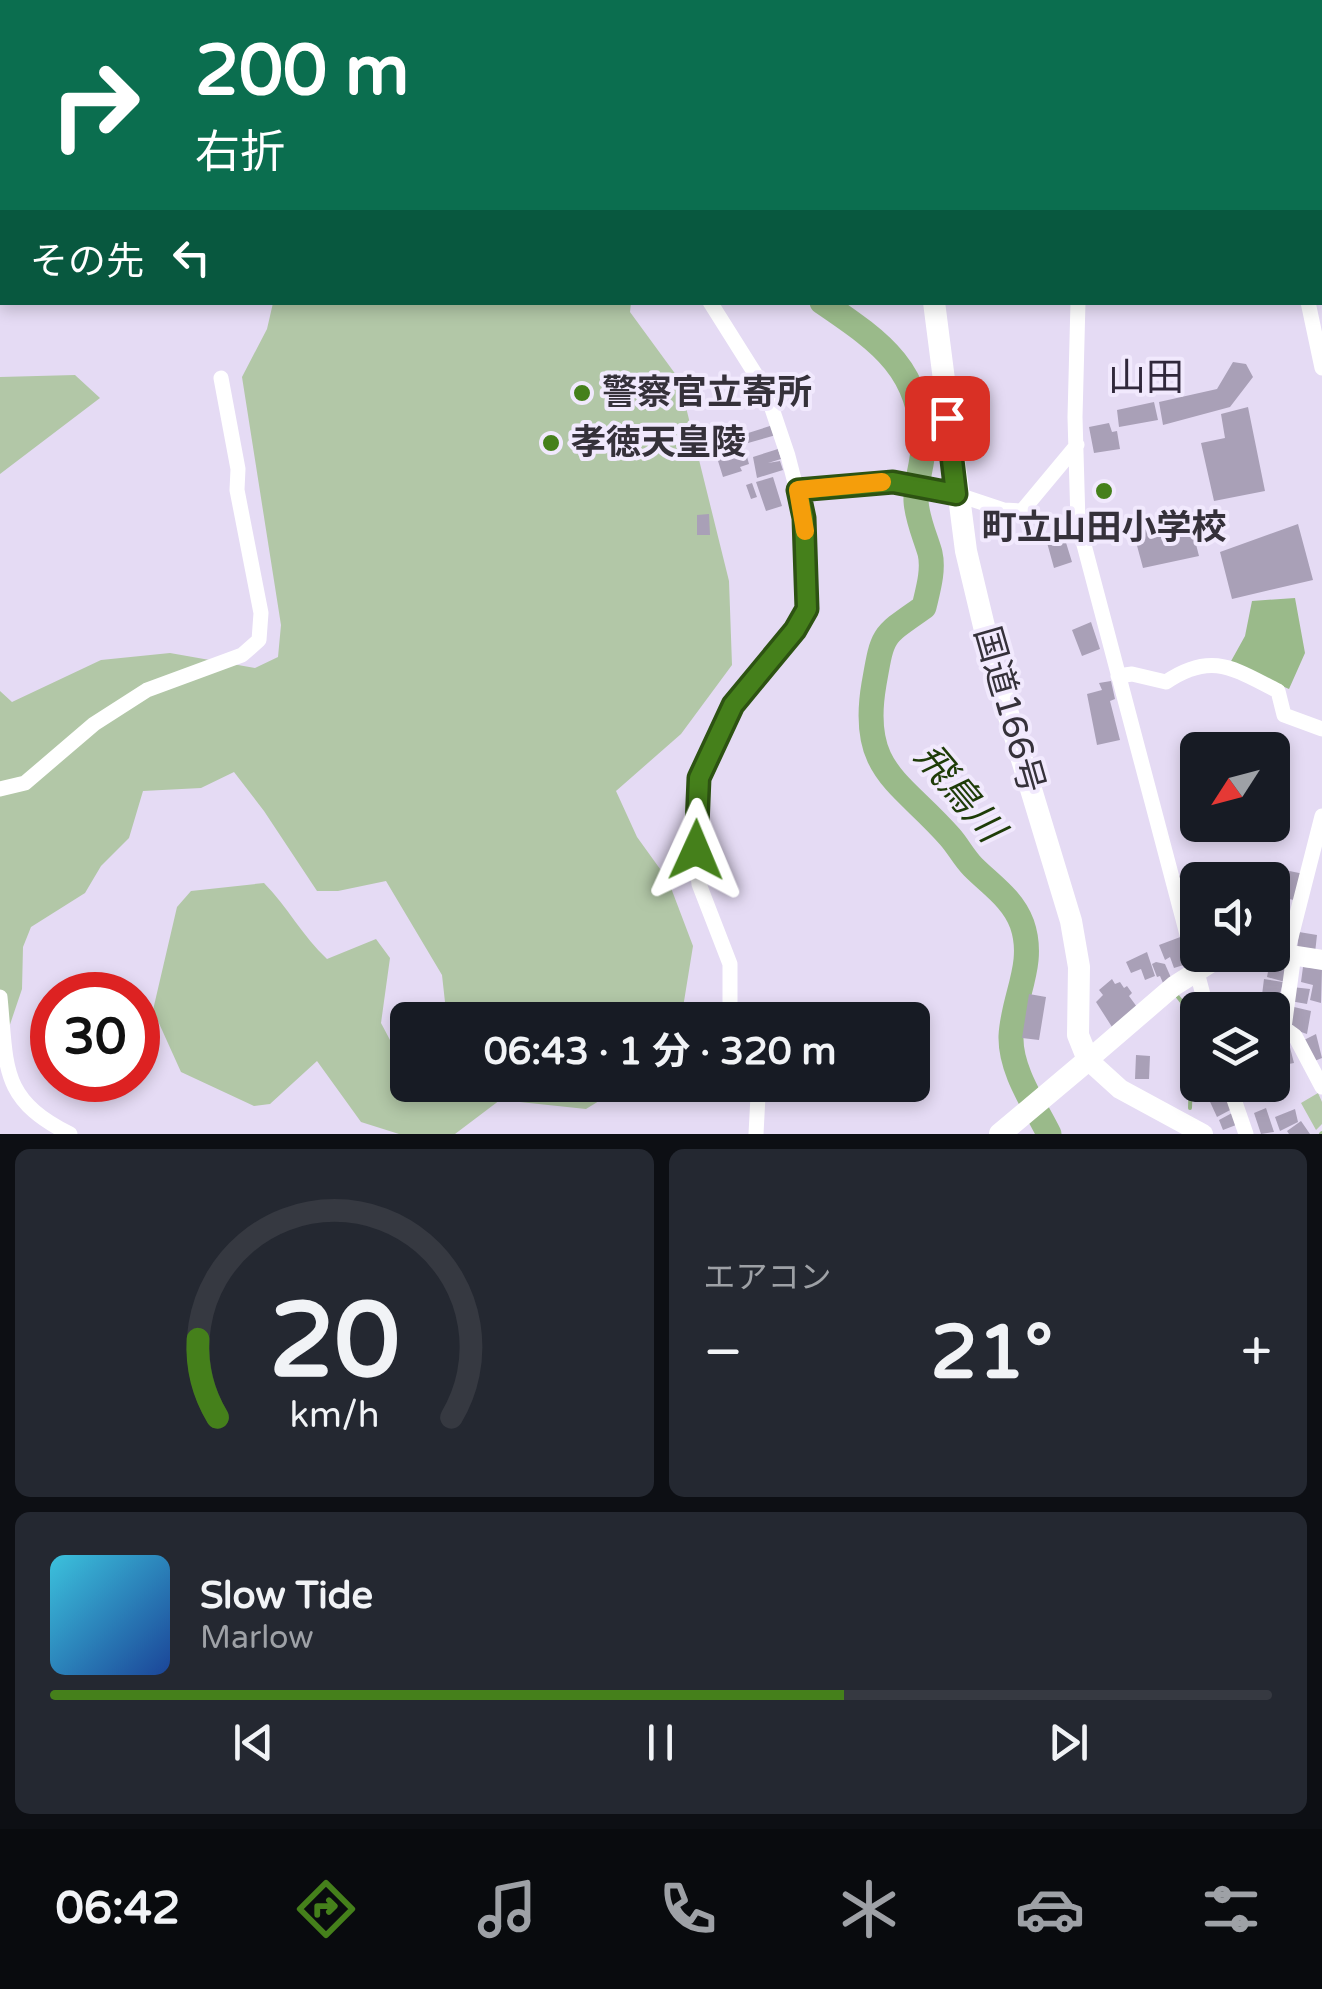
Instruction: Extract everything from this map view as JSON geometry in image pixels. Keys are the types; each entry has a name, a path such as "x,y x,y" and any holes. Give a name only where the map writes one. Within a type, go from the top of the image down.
{"highway":[{"name":"国道166号","path":"934,305 966,552 993,664 1070,921 1078,967 1078,1035 1088,1060"},
{"path":"1000,1134 1088,1060"}],"main road":[{"path":"1290,954 1322,960"},
{"path":"1191,1131 1120,1089 1088,1060 1193,972"}],"street":[{"path":"712,305 766,391 798,490 804,518 807,609 795,630 733,705 699,778 696,806 700,884 730,964 730,1002"},
{"path":"1078,305 1078,522 1180,902"},
{"path":"1313,305 1322,368"},
{"path":"0,789 25,783 94,724 147,690 242,656 259,640 261,613 237,490 238,469 221,378"},
{"path":"798,490 893,482 1022,511 1077,445"},
{"path":"1118,676 1132,674 1166,682 1187,668 1225,665 1278,691 1284,715 1322,728"},
{"path":"1290,934 1322,816"},
{"path":"1285,972 1284,1028 1296,1036 1322,1087"},
{"path":"0,998 12,1085 32,1112 70,1134"},
{"path":"756,1134 758,1102"},
{"path":"1235,1102 1246,1134"}],"shaded area":[{"path":"273,305 631,305 630,312 679,379 729,581 732,665 681,734 616,791 637,837 668,880 693,946 684,1002 445,1002 442,975 386,881 338,891 317,891 234,772 201,788 143,791 129,838 101,866 85,893 31,927 23,947 22,989 0,1054 0,691 12,702 101,660 170,653 255,668 278,657 281,625 242,377 267,329"},
{"path":"75,375 100,398 0,474 0,377"},
{"path":"1295,598 1305,653 1289,689 1230,663 1245,636 1252,601"},
{"path":"264,883 327,959 376,939 390,958 381,1023 390,1040 390,1102 497,1102 455,1134 399,1134 361,1122 317,1061 270,1104 254,1106 181,1072 160,1026 160,980 177,907 191,891"},
{"path":"1318,1093 1322,1124 1316,1130 1301,1103"},
{"path":"519,1102 597,1102 586,1109"}],"building":[{"path":"1233,362 1246,364 1253,377 1230,407 1163,425 1159,402 1217,389"},
{"path":"1154,402 1158,420 1119,427 1117,410"},
{"path":"1248,407 1265,491 1214,501 1201,443 1225,438 1221,414"},
{"path":"1109,423 1112,432 1117,431 1120,449 1094,453 1089,427"},
{"path":"773,425 776,435 748,443 745,434"},
{"path":"742,439 749,464 740,467 742,471 723,477 714,448"},
{"path":"778,449 781,459 768,463 780,461 783,470 757,478 753,457"},
{"path":"773,477 782,506 766,511 756,482"},
{"path":"752,483 757,497 751,499 746,485"},
{"path":"1188,513 1199,556 1143,568 1132,527"},
{"path":"709,514 710,535 697,535 697,515"},
{"path":"1298,524 1313,580 1232,599 1220,552"},
{"path":"1063,533 1072,562 1054,568 1046,539"},
{"path":"1091,622 1100,649 1082,656 1072,630"},
{"path":"1111,681 1115,699 1110,701 1120,740 1097,745 1087,694 1102,690 1099,683"},
{"path":"1290,871 1304,874 1298,901 1290,899"},
{"path":"1299,932 1317,935 1315,953 1297,950"},
{"path":"1180,937 1180,966 1174,968 1170,957 1165,960 1159,945"},
{"path":"1147,952 1155,976 1145,980 1141,969 1131,973 1126,962"},
{"path":"1152,964 1165,964 1172,980 1163,983 1157,977"},
{"path":"1303,967 1322,969 1321,1003 1310,1000 1313,985 1301,982"},
{"path":"1268,972 1287,972 1285,982 1267,977"},
{"path":"1112,979 1115,984 1127,986 1137,1007 1112,1027 1096,1002 1103,995 1099,990"},
{"path":"1264,979 1283,982 1280,992 1262,992"},
{"path":"1292,987 1310,989 1307,1004 1290,1001"},
{"path":"1029,994 1046,997 1039,1040 1022,1038"},
{"path":"1294,1007 1311,1011 1307,1034 1290,1028"},
{"path":"1316,1034 1322,1058 1312,1062 1304,1040"},
{"path":"1136,1055 1150,1056 1149,1079 1135,1079"},
{"path":"1210,1102 1230,1102 1232,1109 1217,1117"},
{"path":"1266,1108 1274,1132 1261,1134 1254,1113"},
{"path":"1295,1109 1298,1122 1280,1131 1275,1117"},
{"path":"1232,1113 1236,1125 1223,1130 1219,1120"},
{"path":"1301,1121 1310,1134 1289,1134 1287,1131"}],"waterway":[{"name":"飛鳥川","path":"826,305 880,345 894,361 915,397 921,420 923,454 916,501 930,553 930,580 924,607 892,631 882,645 871,713 873,737 888,772 1007,900 1022,924 1026,953 1013,1021 1012,1049 1024,1086 1049,1134"},
{"path":"1190,1102 1190,1108"}],"slow traffic":[{"path":"805,531 798,490 882,482"}],"place":[{"name":"警察官立寄所","path":"582,393"},
{"name":"孝徳天皇陵","path":"551,443"},
{"name":"町立山田小学校","path":"1104,491"}],"district":[{"name":"山田","path":"1146,378"}],"route":[{"path":"696,850 699,778 733,705 795,630 807,609 804,518 798,490 893,482 956,494 947,418"}]}
